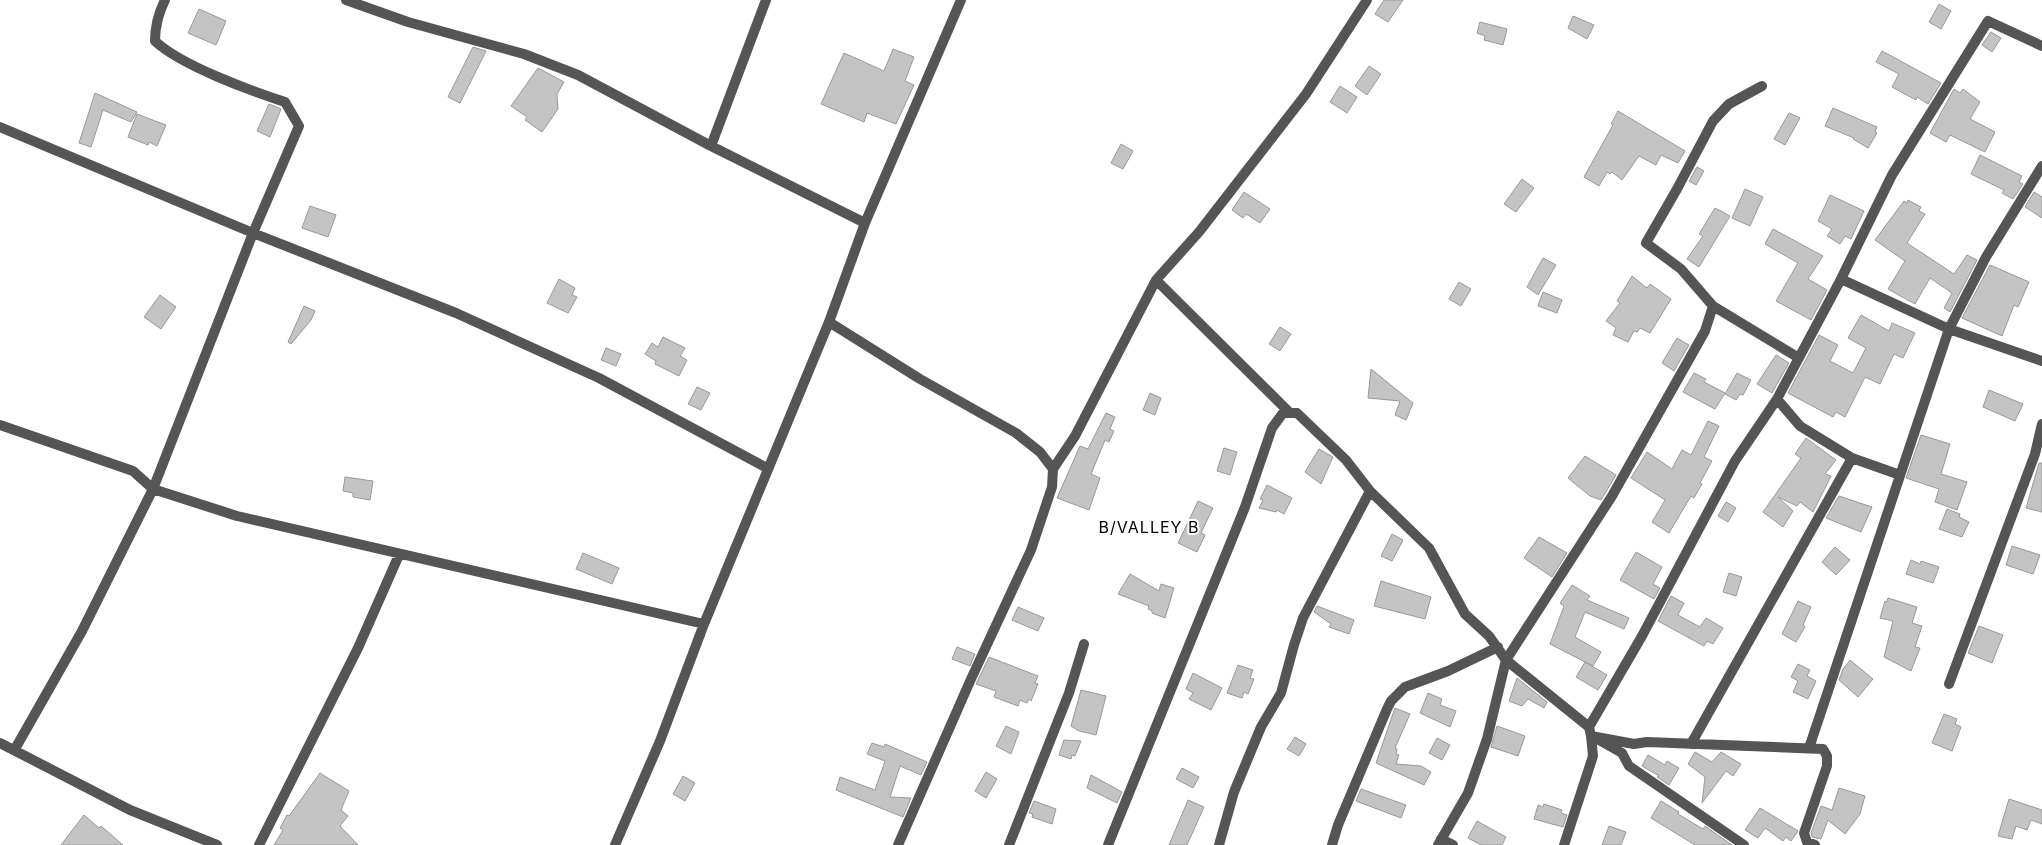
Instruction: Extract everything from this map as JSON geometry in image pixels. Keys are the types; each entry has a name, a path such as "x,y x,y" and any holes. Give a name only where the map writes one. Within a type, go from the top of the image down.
{"street":[{"path":"15,749 82,631 152,489 254,232 299,126 285,102 216,75 165,50 155,41 158,14 165,0"},
{"path":"346,0 408,22 524,54 578,75 711,146 865,223"},
{"path":"711,146 766,0"},
{"path":"615,845 660,741 704,624 829,322 865,223 961,0"},
{"path":"898,845 971,679 1031,550 1052,487 1053,469 1075,436 1156,280 1199,232 1306,94 1367,0"},
{"path":"1564,845 1593,756 1590,732 1735,461 1777,399 1841,279 1892,176 1988,22 2042,46"},
{"path":"1762,86 1729,104 1712,121 1678,189 1646,243 1681,270 1713,306 1799,358"},
{"path":"0,127 456,313 581,370 767,468"},
{"path":"1809,748 1949,329 1986,257 2031,187 2042,166"},
{"path":"1841,279 1949,329 2042,361"},
{"path":"1156,280 1288,412"},
{"path":"1453,845 1440,842 1468,793 1486,739 1506,660 1612,496 1705,331 1713,306"},
{"path":"829,322 920,379 1016,433 1040,452 1053,469"},
{"path":"1777,399 1800,426 1852,458 1900,475"},
{"path":"1108,845 1245,507 1272,428 1283,413 1288,412 1297,413 1339,454 1370,491 1429,548 1465,614 1498,647 1506,660 1590,732 1622,753 1629,766 1744,845"},
{"path":"1949,684 2035,454 2042,424"},
{"path":"0,425 133,471 152,489 237,516 704,624"},
{"path":"1691,744 1852,458"},
{"path":"1220,845 1234,792 1261,727 1281,693 1303,618 1370,491"},
{"path":"259,845 358,648 399,555"},
{"path":"1009,845 1069,693 1084,644"},
{"path":"1332,845 1338,825 1387,709 1396,695 1414,683 1448,671 1498,647"},
{"path":"1590,732 1634,744 1647,742 1823,749 1827,756 1827,766 1804,834 1808,842 1815,845"},
{"path":"0,743 15,749 130,810 216,845"}],"building":[{"path":"1384,0 1403,0 1388,22 1375,14"},
{"path":"1939,4 1951,11 1941,29 1929,22"},
{"path":"199,9 226,21 216,45 188,33"},
{"path":"1573,16 1594,25 1587,39 1568,28"},
{"path":"1480,22 1507,29 1503,45 1484,40 1485,36 1477,33"},
{"path":"1991,32 2001,38 1992,52 1982,45"},
{"path":"473,47 486,51 460,103 448,97"},
{"path":"893,49 914,57 905,81 914,85 896,124 867,113 864,122 821,104 844,53 884,71"},
{"path":"1882,51 1941,83 1928,104 1917,97 1916,100 1892,87 1899,74 1876,62"},
{"path":"1369,66 1381,74 1367,95 1355,86"},
{"path":"538,68 564,82 557,94 558,109 542,132 525,120 527,117 511,106"},
{"path":"1340,86 1357,97 1347,113 1330,102"},
{"path":"1954,89 1960,93 1963,89 1980,102 1970,119 1995,132 1985,152 1950,135 1946,142 1930,133"},
{"path":"95,93 137,112 131,122 103,110 91,147 79,143"},
{"path":"269,104 281,109 270,137 257,131"},
{"path":"1833,108 1877,127 1875,132 1877,133 1868,148 1854,138 1825,126"},
{"path":"1618,111 1685,151 1678,163 1661,155 1656,165 1639,156 1622,180 1612,172 1610,174 1607,172 1599,186 1584,177 1613,125 1611,124"},
{"path":"1789,113 1800,118 1785,145 1774,139"},
{"path":"137,114 166,125 157,146 149,142 148,145 128,137"},
{"path":"1121,144 1133,151 1123,169 1111,163"},
{"path":"1980,155 2022,176 2019,182 2023,184 2013,199 2002,193 2004,190 1971,174"},
{"path":"1697,167 1704,171 1696,185 1689,181"},
{"path":"1522,179 1534,188 1516,212 1504,204"},
{"path":"1745,189 1763,197 1750,226 1732,218"},
{"path":"1244,192 1270,209 1260,223 1246,214 1243,218 1232,210"},
{"path":"2034,192 2042,197 2042,218 2025,207"},
{"path":"1830,195 1864,211 1851,239 1845,236 1840,244 1827,236 1832,229 1818,221"},
{"path":"1908,200 1921,207 1919,211 1925,214 1907,243 1954,274 1967,255 1977,260 1950,312 1944,308 1952,293 1930,278 1915,304 1888,289 1905,261 1875,240 1904,201 1907,203"},
{"path":"310,206 336,215 328,237 302,228"},
{"path":"1715,208 1730,216 1699,267 1687,259 1703,236 1699,234"},
{"path":"1773,229 1823,256 1808,279 1827,290 1811,320 1776,301 1798,263 1765,244"},
{"path":"1543,258 1556,265 1538,295 1527,287"},
{"path":"1990,265 2029,282 2018,307 2014,305 2002,336 1962,318"},
{"path":"1632,276 1647,288 1650,284 1671,299 1650,333 1640,328 1637,332 1634,331 1628,342 1613,335 1616,328 1606,321 1620,303 1617,301"},
{"path":"559,279 575,288 572,295 577,297 568,313 547,303"},
{"path":"1459,282 1471,289 1461,306 1449,299"},
{"path":"1543,292 1562,300 1557,313 1538,306"},
{"path":"160,295 176,307 161,329 144,317"},
{"path":"304,306 315,311 311,320 291,344 288,342"},
{"path":"1861,315 1889,331 1892,323 1915,333 1903,358 1894,354 1880,384 1865,377 1845,417 1836,412 1833,417 1788,393 1819,335 1838,345 1830,361 1853,373 1866,348 1848,338"},
{"path":"1280,327 1291,334 1280,351 1269,344"},
{"path":"663,337 685,348 680,356 687,360 679,376 655,364 656,361 645,354 652,343 658,347"},
{"path":"1677,338 1689,345 1674,371 1662,363"},
{"path":"606,348 621,354 616,366 601,360"},
{"path":"1776,355 1789,363 1772,393 1757,384"},
{"path":"1371,369 1413,403 1406,420 1395,415 1400,401 1368,398"},
{"path":"1694,373 1706,379 1704,382 1725,393 1715,409 1683,392"},
{"path":"1737,373 1751,380 1743,395 1740,394 1736,400 1725,394"},
{"path":"697,387 710,393 701,410 688,404"},
{"path":"1989,390 2023,404 2015,421 1983,407"},
{"path":"1150,393 1161,398 1155,415 1143,410"},
{"path":"1106,413 1115,417 1110,429 1114,431 1109,442 1105,440 1091,474 1100,478 1089,510 1057,498 1080,446 1088,449"},
{"path":"1708,421 1719,426 1704,457 1712,461 1694,498 1691,496 1669,533 1652,522 1665,500 1631,478 1647,452 1672,469 1682,450 1691,455"},
{"path":"1921,435 1950,444 1941,474 1967,482 1957,510 1935,502 1939,489 1906,478"},
{"path":"1806,438 1836,460 1825,474 1831,476 1813,512 1800,502 1797,506 1778,497 1793,511 1783,527 1763,512 1801,458 1795,454"},
{"path":"1224,448 1237,452 1230,475 1217,471"},
{"path":"1319,449 1333,457 1321,484 1305,472"},
{"path":"1585,456 1616,475 1601,500 1590,496 1568,478"},
{"path":"2039,463 2042,463 2042,512 2026,508"},
{"path":"345,477 373,481 370,500 353,497 353,493 343,491"},
{"path":"1267,485 1292,498 1284,514 1277,510 1276,512 1259,508 1263,500 1260,499"},
{"path":"1839,496 1872,507 1861,532 1826,518"},
{"path":"1198,501 1213,508 1201,533 1205,535 1197,552 1178,543"},
{"path":"1726,502 1736,508 1728,522 1718,516"},
{"path":"1947,509 1960,514 1959,517 1969,522 1962,537 1939,529"},
{"path":"1392,534 1403,540 1392,561 1381,556"},
{"path":"1539,537 1567,553 1552,577 1524,558"},
{"path":"2012,546 2040,555 2033,574 2006,565"},
{"path":"1835,547 1850,560 1836,575 1822,562"},
{"path":"1636,552 1662,567 1653,584 1660,588 1654,599 1620,580"},
{"path":"583,553 619,568 612,584 576,569"},
{"path":"1911,560 1920,564 1921,561 1939,567 1933,583 1906,574"},
{"path":"1729,573 1742,577 1736,596 1723,592"},
{"path":"1130,574 1159,591 1161,584 1174,588 1165,618 1152,613 1148,609 1149,606 1118,594"},
{"path":"1381,581 1431,597 1425,619 1374,606"},
{"path":"1572,585 1590,596 1587,600 1629,618 1624,629 1585,612 1575,637 1601,652 1593,666 1550,644 1564,606 1560,603"},
{"path":"1671,596 1684,603 1678,615 1700,627 1706,618 1723,628 1713,644 1707,641 1704,646 1658,621"},
{"path":"1888,598 1917,607 1912,623 1922,626 1915,647 1920,648 1911,671 1884,657 1893,621 1880,618 1885,601 1887,602"},
{"path":"1798,601 1811,607 1803,625 1805,627 1796,642 1782,634"},
{"path":"1317,606 1354,620 1349,634 1329,627 1331,624 1314,612"},
{"path":"1018,607 1044,618 1038,631 1012,620"},
{"path":"1979,626 2003,635 1992,663 1968,653"},
{"path":"957,647 975,654 970,666 952,659"},
{"path":"989,657 1038,676 1035,683 1038,684 1031,701 1029,699 1027,703 1020,700 1018,706 994,697 996,691 976,684"},
{"path":"1850,660 1873,679 1858,697 1839,680 1843,669"},
{"path":"1585,662 1607,675 1598,690 1576,677"},
{"path":"1798,664 1810,670 1807,676 1816,681 1808,699 1793,692 1798,681 1791,677"},
{"path":"1238,665 1253,670 1250,678 1254,679 1248,694 1244,692 1242,698 1227,693"},
{"path":"1193,673 1222,688 1211,710 1189,699 1193,693 1186,689"},
{"path":"1517,678 1547,702 1544,708 1528,699 1522,706 1509,701"},
{"path":"1081,690 1106,696 1096,735 1079,731 1071,726"},
{"path":"1428,693 1442,699 1440,705 1456,711 1450,727 1420,713"},
{"path":"1395,708 1410,714 1395,748 1397,749 1396,754 1399,755 1396,764 1421,766 1431,772 1424,785 1376,763"},
{"path":"1944,714 1957,719 1955,724 1961,727 1952,751 1932,743"},
{"path":"1006,726 1019,732 1011,754 996,746"},
{"path":"1497,726 1525,736 1518,756 1491,747"},
{"path":"1295,737 1306,744 1299,756 1287,749"},
{"path":"1437,738 1450,745 1442,760 1429,753"},
{"path":"1064,740 1081,741 1075,756 1072,755 1071,759 1059,755"},
{"path":"872,743 884,747 885,744 927,762 921,775 900,766 890,797 911,798 903,817 836,790 840,777 875,790 885,761 867,754"},
{"path":"1695,752 1712,762 1721,752 1741,764 1733,776 1726,771 1702,803 1705,777 1688,764"},
{"path":"1648,755 1665,765 1667,761 1679,768 1669,785 1657,777 1659,776 1642,766"},
{"path":"1182,768 1199,777 1193,788 1176,779"},
{"path":"986,772 997,779 986,798 975,791"},
{"path":"320,773 349,791 341,810 348,816 340,826 358,845 274,845 283,830 280,828 287,815 289,816"},
{"path":"1091,775 1122,792 1117,803 1087,788"},
{"path":"683,776 695,783 685,801 673,794"},
{"path":"1839,788 1865,796 1860,814 1845,834 1828,820 1821,839 1812,837 1811,833 1821,806 1832,810"},
{"path":"1361,789 1406,805 1401,818 1356,801"},
{"path":"2009,799 2042,810 2042,824 2031,820 2027,830 2016,826 2012,839 1998,836"},
{"path":"1188,800 1204,807 1187,845 1169,845"},
{"path":"1034,801 1056,809 1052,824 1032,817 1033,814 1029,813"},
{"path":"1661,801 1679,812 1678,814 1703,829 1705,826 1732,845 1695,845 1651,818"},
{"path":"1544,804 1562,810 1561,813 1567,815 1563,827 1534,819 1538,805 1543,807"},
{"path":"1760,808 1798,831 1791,841 1786,837 1783,841 1765,828 1758,838 1745,830"},
{"path":"84,815 99,828 101,826 123,845 61,845"},
{"path":"1477,821 1506,837 1502,845 1481,845 1468,838"},
{"path":"1609,826 1626,832 1621,845 1602,845"}],"district":[{"name":"B/VALLEY B","path":"1149,527"}]}
